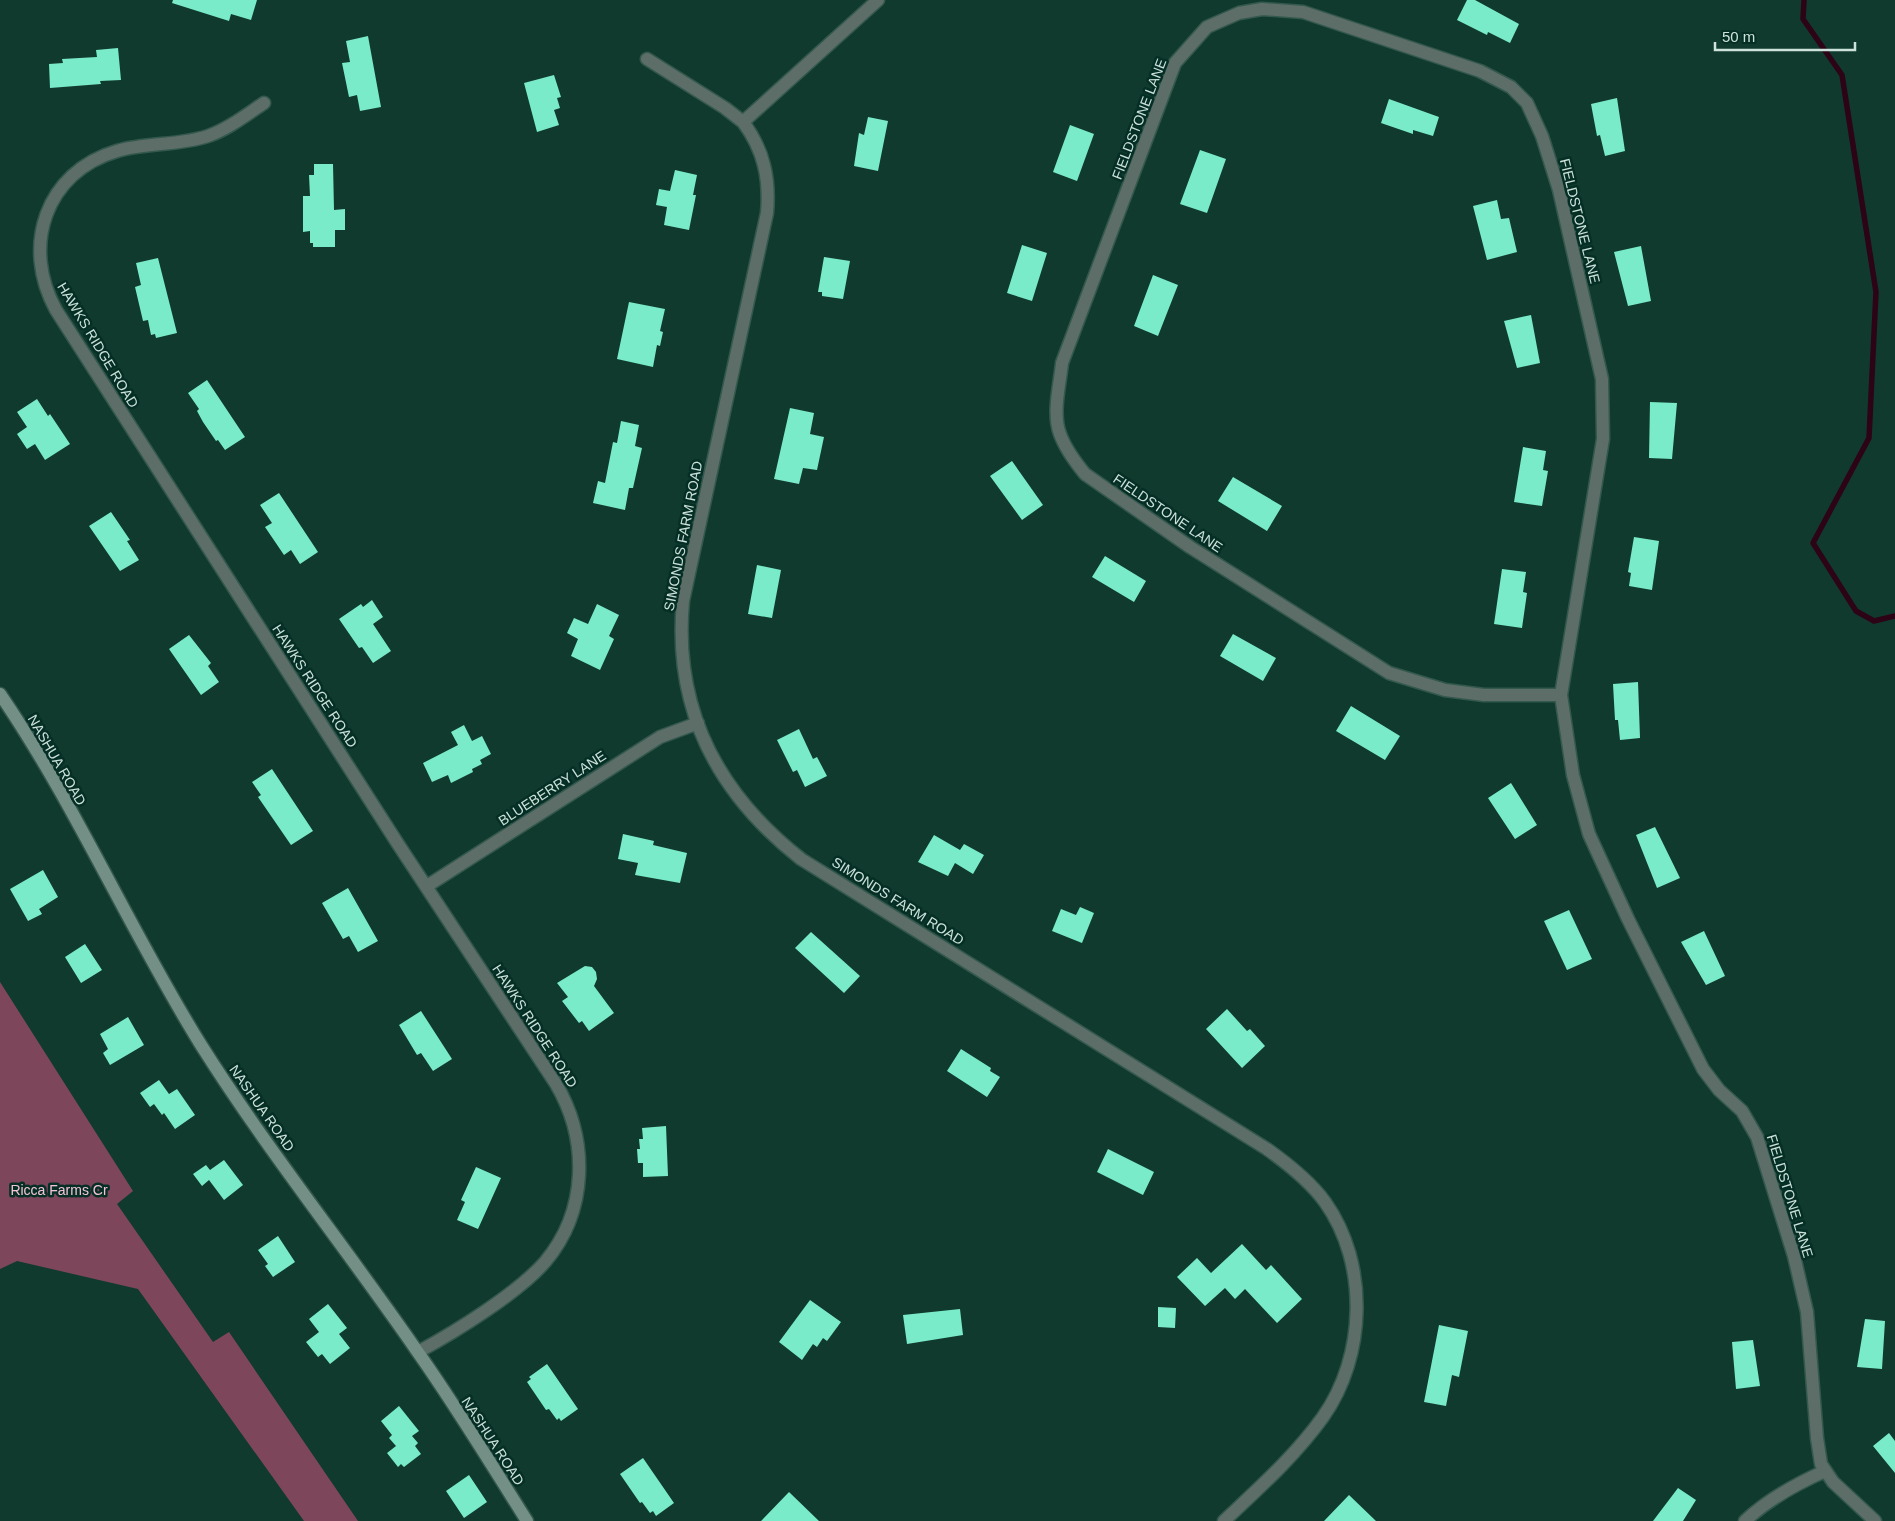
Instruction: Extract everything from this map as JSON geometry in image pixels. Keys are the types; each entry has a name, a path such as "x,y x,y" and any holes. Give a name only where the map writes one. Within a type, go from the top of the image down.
{"main road":[{"name":"NASHUA ROAD","path":"0,694 47,769 140,941 202,1047 267,1142 418,1352 527,1521"}],"street":[{"path":"648,59 730,111 743,122 878,0"},
{"name":"FIELDSTONE LANE","path":"1561,695 1484,695 1445,690 1389,673 1190,547 1085,474 1074,460 1060,434 1057,409 1062,363 1175,63 1207,27 1239,13 1262,9 1303,12 1480,71 1511,87 1527,103 1542,136 1559,190 1602,379 1603,439 1561,695 1572,775 1593,842 1628,919 1703,1069 1719,1090 1742,1111 1757,1137 1794,1256 1807,1312 1820,1460 1832,1482 1875,1521"},
{"name":"HAWKS RIDGE ROAD","path":"264,103 209,136 120,150 98,158 78,171 58,192 45,218 39,252 42,276 56,310 563,1096 577,1138 580,1167 577,1196 571,1217 562,1237 546,1261 513,1290 437,1342 418,1352"},
{"name":"SIMONDS FARM ROAD","path":"743,122 751,133 766,168 767,213 684,601 682,629 684,663 698,723 716,765 732,791 777,840 801,859 1239,1130 1286,1162 1325,1202 1346,1246 1354,1280 1355,1332 1347,1368 1332,1402 1307,1438 1224,1521"},
{"name":"BLUEBERRY LANE","path":"427,886 664,734 698,723"},
{"path":"1745,1521 1767,1503 1800,1483 1825,1471"}],"green space":[{"name":"Ricca Farms Cr","path":"0,982 133,1191 117,1204 213,1342 229,1332 358,1521 304,1521 138,1289 17,1261 0,1269"}],"building":[{"path":"173,0 257,0 251,20 231,14 229,21 172,3"},
{"path":"1467,0 1475,0 1519,24 1510,43 1488,32 1487,35 1457,20"},
{"path":"368,36 381,107 360,111 357,95 349,97 342,63 350,62 346,41"},
{"path":"118,48 121,80 100,81 101,84 50,88 49,64 63,63 62,59 97,57 96,50"},
{"path":"554,75 561,97 557,98 560,108 554,110 559,125 537,132 524,83"},
{"path":"1617,98 1625,151 1605,156 1600,135 1597,136 1591,104"},
{"path":"1389,99 1439,117 1433,136 1413,130 1413,134 1381,123"},
{"path":"868,117 888,121 878,171 854,166 859,133 864,135"},
{"path":"1070,125 1094,134 1077,181 1053,172"},
{"path":"1200,150 1226,159 1207,213 1180,204"},
{"path":"314,164 333,164 334,210 345,209 345,230 335,230 335,247 313,247 313,243 310,243 310,231 303,232 303,196 310,196 309,175 314,175"},
{"path":"675,170 697,175 693,195 696,195 689,230 664,225 667,207 656,205 659,189 670,191"},
{"path":"1497,200 1501,219 1509,218 1517,252 1487,260 1473,206"},
{"path":"1022,245 1047,253 1032,301 1007,293"},
{"path":"1641,246 1651,301 1628,306 1614,252"},
{"path":"824,257 850,261 843,299 822,296 822,292 818,292"},
{"path":"158,258 177,333 156,338 155,334 151,335 148,320 143,321 135,287 141,285 136,263"},
{"path":"1153,275 1178,285 1158,336 1134,326"},
{"path":"629,302 665,309 660,331 663,332 660,346 657,345 653,367 617,359"},
{"path":"1531,315 1540,363 1517,368 1504,321"},
{"path":"207,380 245,437 225,450 218,440 216,441 203,422 197,411 199,409 188,393"},
{"path":"37,399 48,416 50,414 70,444 45,460 35,444 27,449 17,434 27,427 17,412"},
{"path":"1650,402 1677,403 1672,459 1649,458"},
{"path":"790,408 814,413 810,434 824,437 817,470 803,468 799,484 774,479"},
{"path":"621,421 639,425 635,446 642,448 633,488 629,488 625,510 593,503 598,481 605,483 613,442 617,443"},
{"path":"1523,447 1546,451 1543,470 1548,471 1542,506 1514,502"},
{"path":"1012,461 1043,505 1022,520 990,476"},
{"path":"1233,477 1282,506 1267,531 1218,501"},
{"path":"279,493 318,552 300,564 291,550 284,555 265,527 272,523 260,505"},
{"path":"111,512 130,540 127,541 139,560 120,571 89,526"},
{"path":"1634,537 1659,541 1652,590 1629,586 1631,573 1628,572"},
{"path":"1105,556 1146,581 1134,602 1092,577"},
{"path":"757,565 781,570 772,618 748,614"},
{"path":"1502,569 1526,572 1523,592 1527,593 1522,628 1494,624"},
{"path":"372,600 383,617 373,624 391,651 373,663 362,647 359,648 339,619 361,604 363,607"},
{"path":"597,604 619,615 609,636 614,639 600,670 571,656 578,639 567,633 574,618 588,624"},
{"path":"1233,634 1276,658 1263,681 1220,656"},
{"path":"189,635 211,663 208,666 219,682 201,695 169,649"},
{"path":"1638,682 1640,738 1620,740 1618,720 1615,720 1613,684"},
{"path":"1351,706 1400,736 1385,760 1336,731"},
{"path":"464,725 472,741 482,736 491,754 480,760 482,764 472,769 473,772 451,783 448,775 432,782 423,763 458,745 451,732"},
{"path":"799,729 813,759 817,757 827,776 805,787 797,770 793,772 777,740"},
{"path":"272,769 313,831 291,845 258,797 261,795 252,782"},
{"path":"1511,783 1537,825 1515,839 1488,798"},
{"path":"1655,827 1680,878 1657,888 1636,835"},
{"path":"623,834 654,841 653,845 687,853 680,883 635,875 638,863 618,859"},
{"path":"934,835 960,850 964,844 984,855 973,874 955,863 948,876 918,862"},
{"path":"43,870 58,897 39,909 42,914 28,921 10,889"},
{"path":"348,888 378,941 358,952 349,936 343,939 322,903"},
{"path":"1080,907 1094,913 1082,943 1052,931 1061,909 1076,915"},
{"path":"1569,910 1592,959 1567,970 1544,921"},
{"path":"1704,931 1725,976 1706,985 1681,942"},
{"path":"811,932 860,976 844,993 795,948"},
{"path":"85,944 102,970 81,983 65,957"},
{"path":"585,966 592,967 596,972 597,979 594,986 614,1013 589,1031 582,1021 579,1023 562,1001 568,997 557,983"},
{"path":"1227,1009 1247,1031 1250,1029 1265,1046 1242,1068 1206,1029"},
{"path":"421,1011 452,1059 433,1071 421,1053 417,1055 399,1025"},
{"path":"128,1017 144,1045 110,1065 103,1053 108,1049 100,1034"},
{"path":"961,1049 991,1068 990,1071 1000,1077 987,1097 947,1071"},
{"path":"159,1080 169,1094 177,1089 195,1115 175,1129 164,1113 162,1115 154,1104 150,1107 140,1093"},
{"path":"666,1126 668,1176 643,1177 643,1163 638,1163 637,1149 640,1149 639,1139 643,1139 642,1128"},
{"path":"1108,1149 1154,1172 1143,1195 1097,1172"},
{"path":"224,1160 243,1185 224,1200 209,1180 202,1186 193,1174 206,1165 210,1170"},
{"path":"476,1167 501,1178 478,1229 457,1220 465,1202 461,1200"},
{"path":"278,1236 295,1262 273,1277 265,1266 268,1264 258,1250"},
{"path":"1242,1244 1266,1270 1271,1265 1302,1299 1277,1323 1245,1289 1235,1299 1225,1288 1205,1306 1177,1277 1197,1258 1211,1273"},
{"path":"810,1300 841,1322 827,1341 823,1338 817,1347 813,1344 802,1360 779,1342"},
{"path":"328,1304 347,1328 339,1334 350,1348 330,1364 322,1354 318,1357 306,1342 319,1332 309,1319"},
{"path":"1158,1307 1176,1308 1175,1328 1158,1327"},
{"path":"960,1309 963,1335 907,1344 903,1315"},
{"path":"1865,1319 1885,1321 1882,1369 1857,1367"},
{"path":"1439,1325 1468,1331 1459,1377 1452,1375 1446,1406 1424,1402"},
{"path":"1753,1340 1760,1386 1736,1389 1732,1342"},
{"path":"547,1364 578,1409 561,1421 559,1418 557,1420 549,1409 546,1410 527,1382 531,1379 529,1377"},
{"path":"399,1406 419,1431 412,1436 418,1443 415,1446 421,1454 404,1467 401,1464 398,1467 387,1453 396,1446 389,1438 392,1435 381,1421"},
{"path":"1889,1433 1895,1441 1895,1473 1873,1446"},
{"path":"643,1458 674,1503 656,1516 653,1511 650,1513 642,1502 640,1503 620,1474"},
{"path":"469,1475 487,1502 464,1518 446,1491"},
{"path":"1678,1488 1696,1500 1683,1521 1653,1521"},
{"path":"789,1492 819,1521 761,1521"},
{"path":"1349,1495 1376,1521 1324,1521"}],"waterway":[{"path":"1804,0 1803,19 1842,75 1876,292 1869,438 1813,543 1856,611 1874,621 1895,616"}]}
